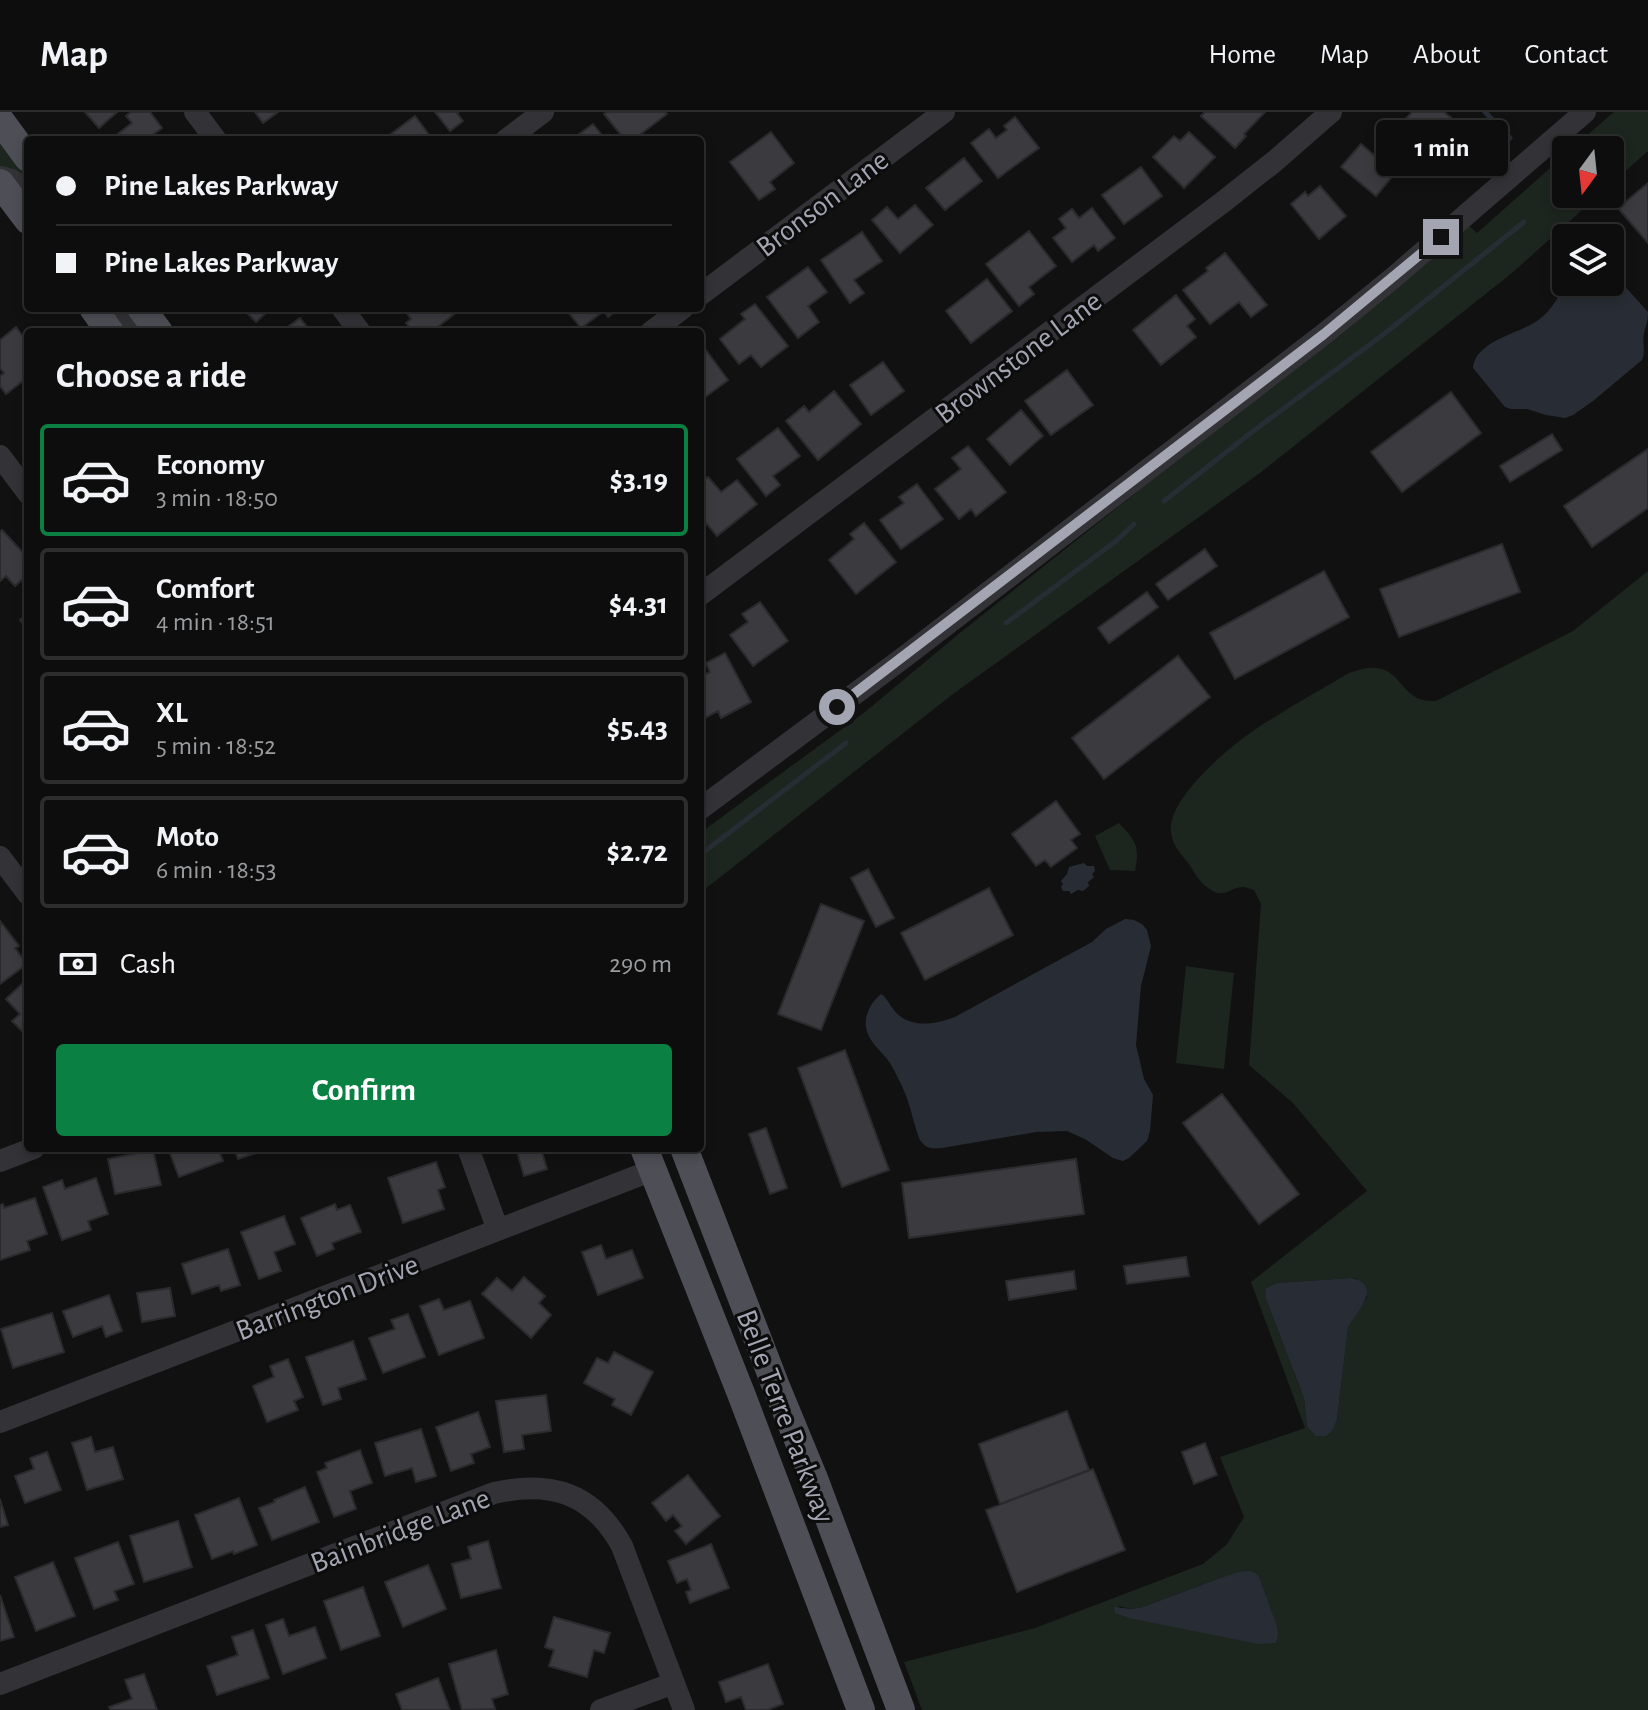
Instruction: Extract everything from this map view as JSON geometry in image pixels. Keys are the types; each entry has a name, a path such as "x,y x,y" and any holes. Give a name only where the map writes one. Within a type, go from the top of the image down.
{"main road":[{"path":"0,120 24,153"},
{"path":"0,180 24,214"},
{"name":"Belle Terre Parkway","path":"686,1152 901,1710"},
{"name":"Belle Terre Parkway","path":"649,1159 861,1710"}],"street":[{"path":"195,112 213,136"},
{"path":"511,136 543,112"},
{"name":"Bronson Lane","path":"704,292 944,112"},
{"name":"Brownstone Lane","path":"704,592 1231,196 1331,112"},
{"path":"704,806 907,655 1324,334 1585,112"},
{"path":"0,180 12,180 24,189"},
{"path":"123,312 139,328"},
{"path":"656,328 678,312"},
{"path":"0,456 24,488"},
{"path":"0,857 24,889"},
{"path":"0,1161 24,1152"},
{"path":"469,1152 498,1230"},
{"name":"Barrington Drive","path":"0,1422 498,1230 649,1159"},
{"name":"Bainbridge Lane","path":"0,1684 494,1493 524,1488 550,1489 577,1498 596,1510 611,1528 622,1546 684,1710"},
{"path":"601,1710 674,1683"}],"shaded area":[{"path":"1614,112 1648,112 1648,151 1624,172 1624,136 1586,136"},
{"path":"0,140 24,172 24,180 0,169"},
{"path":"1552,166 1552,208 1584,208 1567,224 1552,224 1552,237 1512,273 1260,473 953,694 704,890 704,830 865,712 1255,398 1372,309 1469,226 1477,233"},
{"path":"1624,285 1648,312 1642,360 1593,401 1565,418 1505,407 1473,368 1482,350 1533,324 1558,296 1624,296"},
{"path":"1648,571 1648,1710 922,1710 904,1662 1035,1628 1203,1564 1227,1544 1244,1517 1220,1457 1305,1428 1251,1282 1367,1191 1293,1103 1249,1065 1261,904 1254,890 1242,887 1218,893 1200,880 1172,837 1172,819 1179,805 1201,776 1242,739 1349,673 1367,668 1381,669 1390,673 1412,695 1422,700 1436,701 1573,631","holes":["1357,1279 1367,1297 1348,1328 1337,1419 1307,1426 1304,1398 1266,1299 1266,1288 1277,1283","1245,1572 1129,1618 1118,1606 1132,1609 1143,1607 1220,1578"]},
{"path":"1119,823 1135,844 1135,871 1110,870 1095,836"},
{"path":"1084,863 1094,866 1094,877 1088,882 1089,886 1071,894 1063,891 1061,881 1069,867"},
{"path":"1125,919 1142,924 1151,946 1141,986 1136,1045 1144,1079 1153,1095 1147,1141 1123,1161 1067,1131 1036,1132 942,1148 925,1145 919,1138 897,1076 867,1032 866,1018 875,1000 881,994 906,1020 922,1024 947,1020 1092,942 1106,929"},
{"path":"1186,966 1234,973 1224,1069 1176,1063"},
{"path":"1351,1278 1361,1281 1367,1292 1362,1307 1348,1328 1337,1419 1326,1436 1316,1436 1307,1426 1304,1398 1266,1299 1266,1288 1277,1283"},
{"path":"1239,1572 1253,1572 1259,1577 1277,1627 1276,1643 1259,1644 1115,1613 1114,1607 1143,1607"}],"building":[{"path":"85,112 117,112 99,128"},
{"path":"131,112 150,112 162,128 151,136 115,136 132,123 126,116"},
{"path":"255,112 278,112 263,123"},
{"path":"435,112 459,112 463,121 450,131"},
{"path":"1205,112 1265,112 1235,148 1201,116"},
{"path":"1412,112 1444,112 1454,120 1418,160 1391,135"},
{"path":"604,114 667,114 638,136 622,136"},
{"path":"415,116 430,136 388,136"},
{"path":"1015,117 1039,148 998,178 971,143 989,129 996,138 1007,130 1004,126"},
{"path":"593,124 603,136 576,136"},
{"path":"771,132 794,163 770,182 775,189 759,200 730,162"},
{"path":"1189,132 1215,157 1184,188 1153,157 1174,136 1180,141"},
{"path":"1361,144 1395,173 1376,196 1341,167"},
{"path":"964,158 982,181 945,210 926,188"},
{"path":"1141,167 1162,196 1124,224 1102,195"},
{"path":"1648,183 1648,243 1618,208 1624,208 1624,203"},
{"path":"1320,186 1346,216 1319,239 1291,204 1305,192 1308,196"},
{"path":"915,205 933,225 900,253 872,220 887,207 898,219"},
{"path":"1092,208 1115,238 1098,251 1094,245 1072,262 1053,238 1066,228 1059,219 1072,209 1079,218"},
{"path":"1029,231 1056,266 1029,287 1034,294 1019,306 986,264"},
{"path":"862,232 882,261 854,280 864,293 850,303 821,260"},
{"path":"1225,253 1267,305 1251,317 1239,302 1210,324 1183,290"},
{"path":"808,267 827,292 808,306 819,322 798,338 767,297"},
{"path":"987,279 1012,311 971,343 946,311"},
{"path":"1176,295 1195,319 1187,326 1196,337 1161,365 1133,330"},
{"path":"755,304 788,346 761,367 751,355 739,364 720,339 745,319 741,314"},
{"path":"246,312 267,312 256,322"},
{"path":"406,312 457,312 436,328 410,328 406,323 411,319"},
{"path":"568,312 603,312 581,328"},
{"path":"300,318 308,328 286,328"},
{"path":"16,327 24,338 24,380 6,394 0,386 0,376 4,373 0,368 0,340"},
{"path":"704,347 728,380 704,398"},
{"path":"883,362 904,391 871,415 850,385"},
{"path":"1067,370 1093,405 1051,435 1025,401"},
{"path":"834,391 861,424 818,460 786,421 804,406 809,412"},
{"path":"1451,392 1481,433 1402,492 1371,452"},
{"path":"1021,410 1043,436 1010,465 987,439"},
{"path":"778,428 800,456 773,476 780,485 766,496 737,459"},
{"path":"1552,434 1562,450 1510,482 1500,466"},
{"path":"968,446 1006,492 976,516 971,509 959,519 935,489 961,469 952,458"},
{"path":"1648,449 1648,508 1592,547 1564,506"},
{"path":"708,477 721,492 737,480 757,504 717,536 704,521 704,480"},
{"path":"917,484 943,519 901,549 880,520 904,503 899,497"},
{"path":"864,523 896,562 856,594 829,560 854,539 850,534"},
{"path":"2,530 24,554 24,578 15,586 6,576 0,581"},
{"path":"1502,544 1520,592 1399,637 1380,589"},
{"path":"1205,549 1217,566 1168,600 1156,584"},
{"path":"1324,571 1349,617 1235,679 1210,633"},
{"path":"1147,592 1158,607 1109,643 1098,628"},
{"path":"760,602 788,641 753,666 730,635 748,622 742,614"},
{"path":"725,653 751,702 721,718 718,711 704,718 704,675 710,672 706,663"},
{"path":"1178,656 1210,697 1104,779 1072,738"},
{"path":"1056,801 1080,834 1071,840 1077,848 1051,867 1045,860 1036,866 1012,834"},
{"path":"868,869 894,918 876,927 851,878"},
{"path":"989,888 1013,935 925,980 901,933"},
{"path":"821,904 864,921 821,1030 778,1014"},
{"path":"0,921 19,946 15,948 24,960 24,966 0,984"},
{"path":"24,982 24,1033 12,1021 20,1014 6,999"},
{"path":"845,1050 889,1170 842,1187 798,1068"},
{"path":"1222,1094 1299,1194 1259,1224 1183,1123"},
{"path":"766,1128 787,1188 770,1194 749,1134"},
{"path":"153,1152 161,1185 115,1194 108,1159"},
{"path":"170,1152 220,1152 223,1161 179,1177"},
{"path":"235,1152 259,1152 238,1159"},
{"path":"517,1152 542,1152 547,1169 524,1176"},
{"path":"1076,1159 1084,1214 909,1238 902,1183"},
{"path":"436,1162 445,1187 438,1190 444,1209 403,1223 388,1178"},
{"path":"96,1178 108,1214 88,1221 91,1230 62,1240 43,1187 62,1180 65,1189"},
{"path":"35,1198 47,1234 27,1241 30,1250 0,1260 0,1205 3,1204 4,1208"},
{"path":"335,1204 337,1210 350,1205 361,1232 332,1243 334,1249 317,1256 301,1218"},
{"path":"284,1216 295,1244 274,1252 281,1271 259,1279 241,1232"},
{"path":"601,1245 606,1259 632,1250 643,1278 598,1295 582,1252"},
{"path":"228,1249 240,1285 221,1291 219,1285 192,1294 182,1264"},
{"path":"1186,1257 1189,1276 1127,1284 1124,1266"},
{"path":"1074,1271 1076,1289 1009,1300 1006,1281"},
{"path":"524,1277 545,1296 539,1303 551,1315 531,1338 482,1294 497,1278 512,1291"},
{"path":"170,1288 175,1316 142,1322 137,1293"},
{"path":"109,1295 122,1331 106,1337 102,1326 73,1337 63,1311"},
{"path":"439,1299 444,1310 470,1301 484,1338 439,1355 420,1306"},
{"path":"52,1313 64,1352 13,1368 1,1329"},
{"path":"408,1314 425,1357 383,1373 369,1338 395,1329 391,1320"},
{"path":"353,1341 366,1379 338,1388 341,1399 323,1405 306,1357"},
{"path":"614,1352 653,1372 631,1415 612,1405 615,1399 584,1383 597,1358 608,1363"},
{"path":"288,1359 303,1397 294,1401 298,1410 267,1422 253,1386 274,1377 270,1366"},
{"path":"546,1395 551,1431 522,1435 524,1449 504,1452 496,1401"},
{"path":"1067,1411 1089,1470 1000,1504 979,1444"},
{"path":"478,1412 490,1447 471,1454 474,1463 451,1471 436,1427"},
{"path":"421,1429 436,1476 416,1482 412,1468 385,1476 375,1443"},
{"path":"91,1437 95,1452 113,1447 123,1479 87,1490 72,1443"},
{"path":"1205,1443 1217,1475 1194,1484 1182,1452"},
{"path":"360,1450 372,1483 350,1491 356,1509 334,1517 317,1472 327,1468 325,1463"},
{"path":"47,1452 61,1490 25,1503 15,1476 34,1469 30,1458"},
{"path":"1093,1469 1125,1550 1017,1592 986,1510"},
{"path":"688,1475 720,1516 686,1544 675,1531 682,1526 673,1515 666,1521 652,1503"},
{"path":"305,1487 319,1522 272,1540 259,1508"},
{"path":"239,1498 257,1545 212,1559 195,1515"},
{"path":"0,1499 8,1525 0,1527"},
{"path":"178,1521 192,1567 144,1582 130,1536"},
{"path":"488,1541 501,1588 461,1598 452,1564 471,1559 468,1547"},
{"path":"118,1542 134,1584 114,1591 118,1600 94,1609 75,1558"},
{"path":"711,1544 729,1588 690,1603 686,1592 691,1590 687,1579 677,1583 668,1561"},
{"path":"53,1562 75,1616 36,1631 15,1577"},
{"path":"428,1565 446,1609 403,1627 385,1582"},
{"path":"363,1587 380,1636 341,1650 324,1601"},
{"path":"0,1595 14,1637 0,1641"},
{"path":"554,1617 610,1633 604,1653 594,1650 587,1677 549,1666 554,1650 545,1647"},
{"path":"283,1619 289,1636 315,1627 326,1658 283,1674 266,1625"},
{"path":"253,1630 269,1678 217,1695 207,1666 238,1655 232,1637"},
{"path":"496,1650 508,1694 492,1699 495,1709 462,1710 449,1664"},
{"path":"768,1664 783,1704 767,1710 746,1710 741,1697 726,1702 719,1682"},
{"path":"144,1674 157,1710 111,1710 109,1707 132,1699 125,1680"},
{"path":"438,1678 450,1710 402,1710 396,1694"}],"waterway":[{"path":"1485,112 1510,138"},
{"path":"1164,501 1384,334 1524,222"},
{"path":"1006,623 1116,541 1134,524"},
{"path":"704,852 846,743"}],"route":[{"path":"837,707 1324,334 1441,237"}]}
